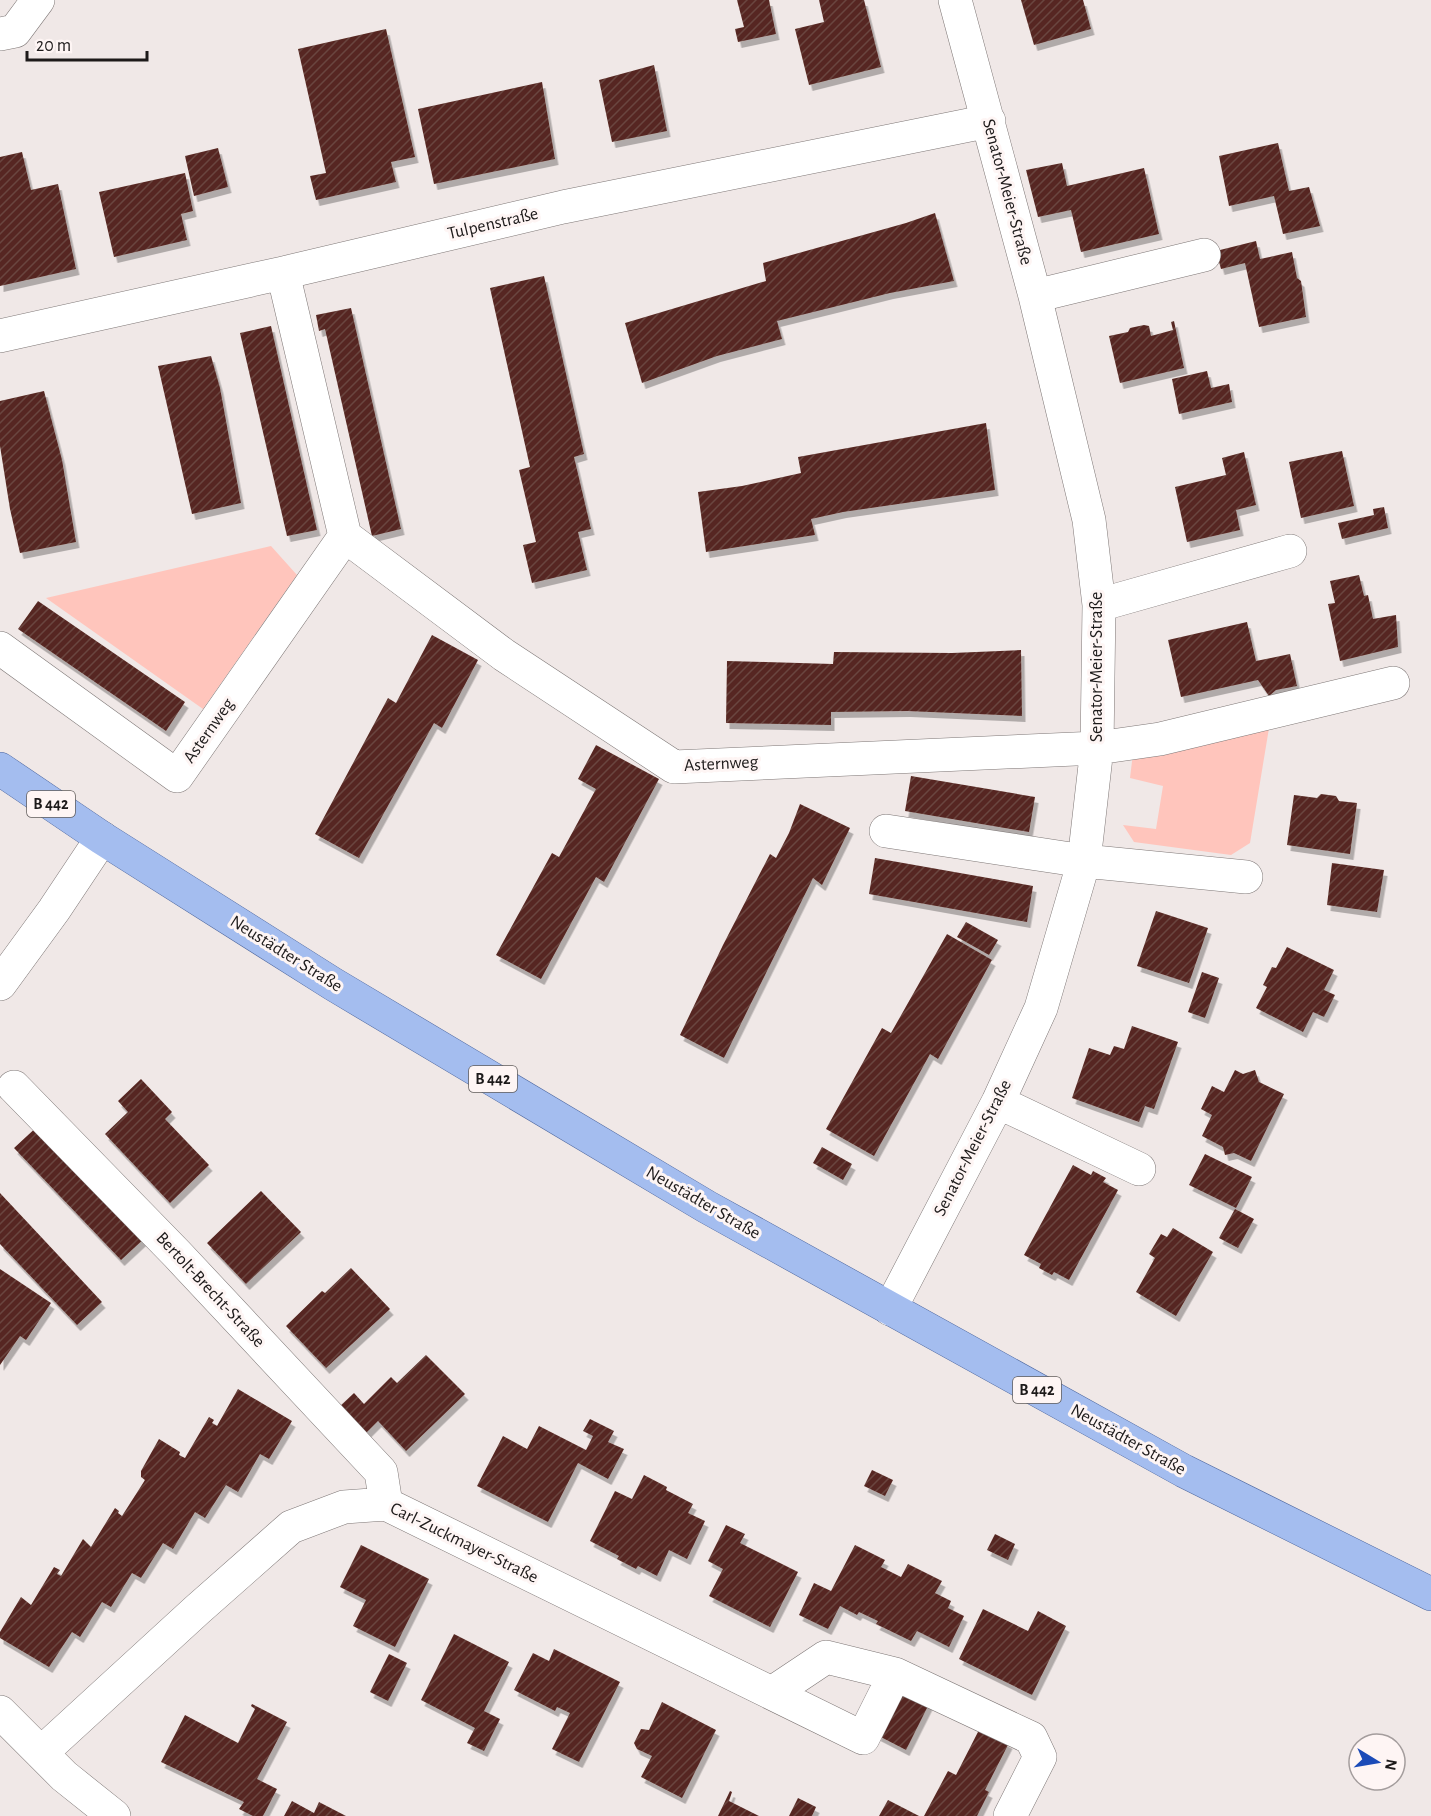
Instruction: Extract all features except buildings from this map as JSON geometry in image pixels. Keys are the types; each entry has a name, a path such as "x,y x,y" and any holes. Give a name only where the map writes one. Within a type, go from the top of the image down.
{"main road":[{"name":"Neustädter Straße","path":"0,769 102,838 343,990 707,1207 1185,1471 1431,1594"}],"street":[{"path":"0,34 15,31 38,0"},
{"name":"Senator-Meier-Straße","path":"890,1310 998,1102 1041,1008 1084,861 1097,748 1100,605 1089,520 1035,296 954,0"},
{"name":"Tulpenstraße","path":"0,336 563,207 988,121"},
{"path":"1035,296 1204,255"},
{"path":"283,273 345,536"},
{"name":"Asternweg","path":"0,648 177,776 345,536 504,655 674,767 1097,748 1160,739 1393,683"},
{"path":"1100,605 1290,551"},
{"path":"886,831 1084,861 1246,877"},
{"path":"0,984 54,910 102,838"},
{"name":"Bertolt-Brecht-Straße","path":"14,1087 177,1254 381,1472 386,1504"},
{"path":"998,1102 1139,1169"},
{"name":"Carl-Zuckmayer-Straße","path":"41,1753 291,1527 344,1508 386,1504 863,1738 895,1674"},
{"path":"772,1693 826,1657 895,1674 1031,1738 1040,1756 1010,1816"},
{"path":"0,1712 64,1776 114,1816"}],"shaded area":[{"path":"271,546 297,575 203,709 46,598"},
{"path":"1270,722 1250,843 1231,855 1134,842 1123,825 1156,829 1163,786 1130,778 1133,753"}]}
